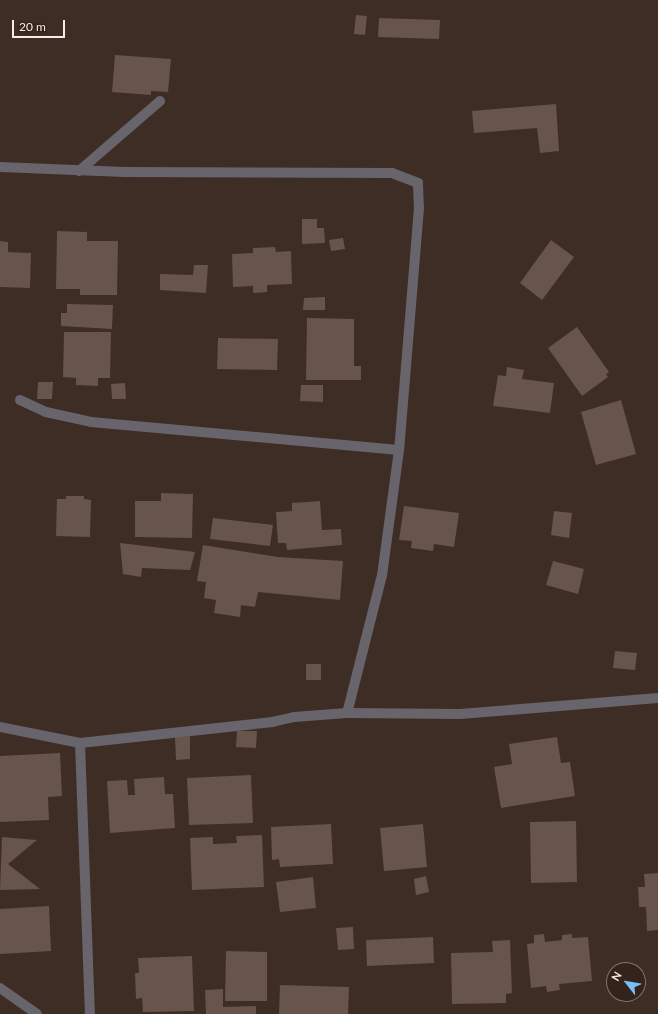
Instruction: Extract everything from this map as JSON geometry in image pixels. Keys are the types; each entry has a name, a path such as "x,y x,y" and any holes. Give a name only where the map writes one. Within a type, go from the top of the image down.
{"street":[{"path":"79,170 160,101"},
{"path":"0,167 79,170 392,173 418,183 419,208 399,450 382,575 347,713"},
{"path":"20,400 46,412 91,422 399,450"},
{"path":"0,727 80,743 273,722 294,717 347,713 460,714 658,698"},
{"path":"80,743 90,1014"},
{"path":"0,988 37,1014"}],"building":[{"path":"356,15 367,16 365,35 354,34"},
{"path":"379,18 440,20 439,39 378,37"},
{"path":"115,55 171,59 168,92 151,91 151,95 112,92"},
{"path":"556,104 559,151 540,153 537,128 474,133 472,111"},
{"path":"302,219 317,219 317,228 324,228 325,243 302,244"},
{"path":"57,231 87,232 87,241 118,241 117,295 80,295 80,289 56,289"},
{"path":"343,238 345,249 331,251 329,240"},
{"path":"551,240 574,257 542,300 520,283"},
{"path":"0,241 8,242 8,252 31,253 30,288 0,287"},
{"path":"275,247 276,252 291,251 292,284 267,285 267,292 253,293 253,286 233,287 232,254 253,253 253,248"},
{"path":"194,265 208,265 206,293 160,290 160,274 193,275"},
{"path":"325,297 325,310 303,310 304,298"},
{"path":"67,304 113,305 112,329 61,326 61,313 67,313"},
{"path":"307,318 354,319 354,366 361,366 361,380 306,380"},
{"path":"577,327 609,372 606,374 608,377 582,396 548,348"},
{"path":"64,332 111,332 110,378 98,378 98,386 76,385 76,378 63,377"},
{"path":"218,338 278,339 277,370 217,369"},
{"path":"507,367 524,370 522,379 554,383 550,413 493,406 498,375 506,376"},
{"path":"38,382 53,382 52,399 37,399"},
{"path":"125,383 126,399 112,399 111,384"},
{"path":"301,385 323,385 323,402 300,401"},
{"path":"621,400 636,454 596,465 581,412"},
{"path":"161,493 193,494 192,538 135,537 135,501 161,501"},
{"path":"66,496 84,496 84,499 91,500 90,537 56,536 57,499 66,499"},
{"path":"320,501 322,530 341,529 342,545 287,550 286,543 278,543 276,512 292,511 292,503"},
{"path":"404,506 459,513 454,547 434,544 433,551 411,548 412,541 399,540"},
{"path":"554,511 572,513 569,538 551,535"},
{"path":"213,518 273,525 270,546 210,539"},
{"path":"120,543 195,552 190,570 142,568 141,577 123,574"},
{"path":"203,545 278,557 343,561 340,600 258,592 255,607 241,605 240,617 214,613 216,600 204,598 206,582 197,581"},
{"path":"553,561 584,569 578,594 546,585"},
{"path":"615,651 637,653 635,670 613,668"},
{"path":"306,664 321,664 321,680 306,680"},
{"path":"237,731 257,731 256,748 236,747"},
{"path":"190,736 190,759 176,760 175,737"},
{"path":"557,737 561,763 570,762 575,796 501,808 494,767 512,764 509,744"},
{"path":"60,753 62,796 48,797 49,820 0,822 0,756"},
{"path":"251,775 253,823 189,825 187,778"},
{"path":"164,777 165,794 173,794 175,828 110,833 107,781 127,780 128,795 135,795 134,779"},
{"path":"576,821 577,882 531,883 530,822"},
{"path":"331,824 333,864 280,867 279,859 272,860 271,827"},
{"path":"423,824 427,867 384,871 380,828"},
{"path":"262,835 264,887 192,890 190,838 213,837 213,844 237,843 236,836"},
{"path":"2,837 37,840 8,864 40,889 0,890"},
{"path":"658,873 658,930 647,931 646,907 639,907 638,887 645,887 644,874"},
{"path":"426,876 429,892 416,895 414,879"},
{"path":"313,877 316,908 280,912 276,882"},
{"path":"49,906 51,951 0,954 0,909"},
{"path":"353,927 354,949 338,950 336,928"},
{"path":"544,934 545,942 562,940 562,935 572,934 572,938 588,937 592,981 559,984 560,990 547,992 546,986 531,988 527,944 534,943 534,935"},
{"path":"433,937 434,963 367,966 366,940"},
{"path":"510,940 512,993 506,994 506,1003 452,1004 451,953 493,952 492,941"},
{"path":"226,951 267,952 267,1001 225,1001"},
{"path":"192,956 194,1011 143,1012 142,998 136,999 135,973 139,973 138,958"},
{"path":"280,985 349,987 348,1014 279,1014"},
{"path":"223,989 223,1007 256,1006 256,1014 206,1014 205,990"}]}
